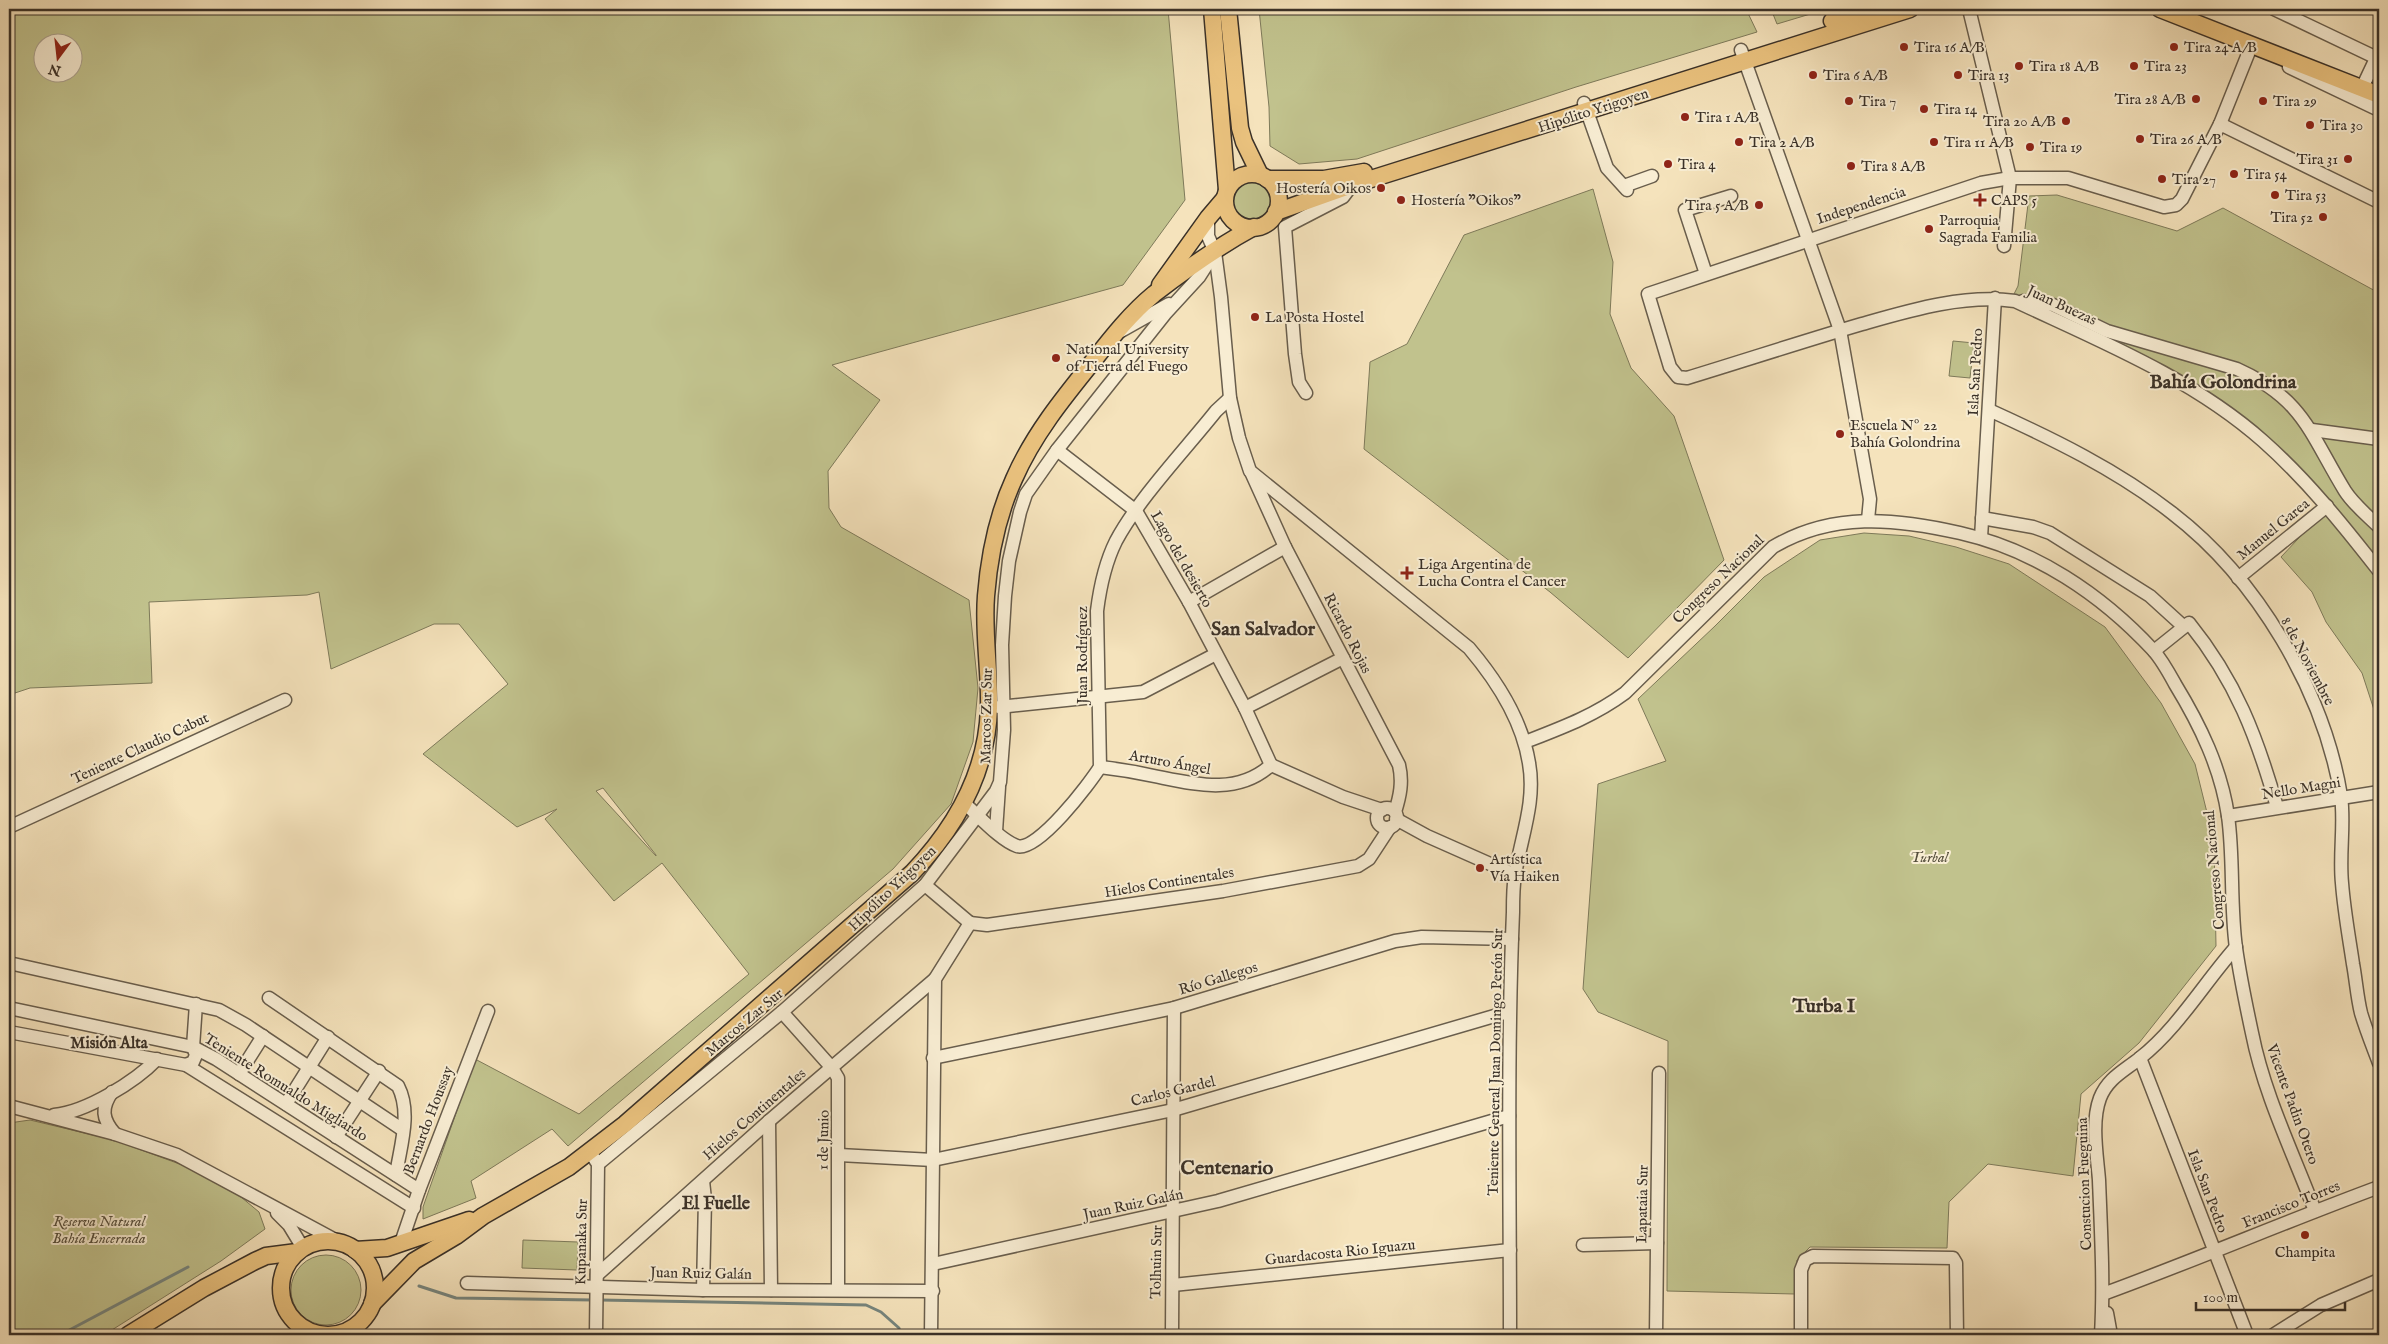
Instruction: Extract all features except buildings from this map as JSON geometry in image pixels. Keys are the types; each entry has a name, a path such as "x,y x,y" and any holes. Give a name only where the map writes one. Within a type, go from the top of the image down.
{"main road":[{"path":"1212,9 1226,194 1230,216 1244,226 1254,227 1278,219 1278,205 1276,190 1264,177 1244,142 1240,128 1228,9"},
{"name":"Hipólito Yrigoyen","path":"1278,219 1352,185 1743,55 1870,9"},
{"name":"Hipólito Yrigoyen","path":"1743,55 1910,9"},
{"path":"2160,9 2251,47 2369,85"},
{"path":"2183,9 2369,85 2379,95"},
{"name":"Hipólito Yrigoyen","path":"1264,177 1324,179 1360,173 1585,107"},
{"path":"1226,194 1231,184 1244,175 1264,177"},
{"name":"Hipólito Yrigoyen","path":"483,1216 569,1167 594,1158 680,1078 912,873 942,839 964,803 978,768 997,708 986,596 1003,510 1013,479 1068,392 1114,334 1153,295 1226,194"},
{"name":"Hipólito Yrigoyen","path":"1153,295 1254,227"},
{"path":"128,1335 204,1288 261,1258 300,1250 315,1243 328,1241 374,1250 483,1216"},
{"path":"300,1250 288,1262 283,1274 281,1286 282,1299 295,1322 305,1329 319,1334 330,1335 354,1327 371,1306 414,1261 456,1236 483,1216"},
{"path":"348,1246 369,1266 373,1276 374,1295 363,1335"}],"street":[{"path":"1969,9 2010,178 2004,246"},
{"path":"2274,9 2378,56 2369,85"},
{"path":"2379,110 2251,47 2220,124 2379,202"},
{"path":"1743,55 1810,240 1840,330 1870,499 1868,520"},
{"path":"1585,107 1607,168 1625,188 1652,176"},
{"name":"Independencia","path":"1678,378 1670,367 1648,294 1981,183 2010,178 2068,178 2084,181 2164,207 2176,206 2182,199 2220,124"},
{"path":"1706,274 1685,210 1731,196"},
{"path":"1208,218 1208,236 1215,252 1230,398 1239,438 1250,471"},
{"path":"1278,219 1299,382 1306,393"},
{"name":"Marcos Zar Sur","path":"594,1158 782,1012 925,885 996,791 1000,782 997,708 1003,620 1010,561 1026,494 1057,450 1176,301 1199,278 1215,252"},
{"path":"1199,278 1208,278 1219,286"},
{"name":"Juan Buezas","path":"1678,378 1688,378 1840,330 1908,311 1975,299 1995,298 2016,301 2182,383 2262,440 2327,506 2379,571"},
{"name":"Isla San Pedro","path":"1981,538 1990,410 1995,298"},
{"path":"1114,334 1176,301"},
{"path":"2016,301 2040,302 2053,305 2107,331 2244,372 2274,390 2294,407 2312,430 2345,491 2379,528"},
{"name":"Juan Rodríguez","path":"1100,767 1097,611 1100,587 1115,543 1136,511 1216,411 1230,398"},
{"name":"8 de Noviembre","path":"1990,410 2088,458 2133,485 2173,513 2208,544 2238,578 2272,626 2315,704 2329,746 2341,798 2342,881 2345,913 2361,1012 2379,1063"},
{"path":"2312,430 2379,439"},
{"name":"Lago del desierto","path":"1057,450 1136,511 1189,602 1245,708 1271,765"},
{"name":"Ricardo Rojas","path":"1250,471 1285,547 1399,765 1402,777 1401,792 1387,820"},
{"name":"Teniente General Juan Domingo Perón Sur","path":"1250,471 1469,648 1489,671 1506,698 1525,742 1532,789 1529,815 1515,874 1508,1012 1510,1335"},
{"name":"Manuel Garea","path":"2238,578 2327,506"},
{"path":"1982,518 2034,526 2050,533 2150,596 2183,626"},
{"name":"Congreso Nacional","path":"1525,742 1578,722 1605,708 1625,692 1772,547 1793,535 1808,530 1868,520 1920,524 1981,538 2038,561 2077,585 2111,610 2154,651 2202,731 2219,776 2228,816 2236,947"},
{"path":"1189,602 1285,547"},
{"path":"2154,651 2189,623 2234,691 2257,740 2277,808"},
{"path":"997,708 1143,692 1216,654"},
{"path":"1245,708 1343,658"},
{"name":"Teniente Claudio Cabut","path":"9,827 284,700"},
{"path":"1271,765 1343,797 1387,820 1515,874"},
{"name":"Arturo Ángel","path":"1100,767 1215,786 1248,781 1271,765"},
{"path":"964,803 996,832 1018,847 1032,844 1088,787 1100,767"},
{"path":"996,832 1000,782"},
{"name":"Nello Magni","path":"2228,816 2379,792"},
{"name":"Hielos Continentales","path":"970,923 987,925 1223,891 1358,866 1369,858 1387,820"},
{"path":"925,885 970,923 935,979 933,1058 934,1264 931,1335"},
{"name":"Río Gallegos","path":"933,1058 1174,1008 1395,941 1422,937 1512,939"},
{"name":"Constucion Fueguina","path":"2103,1294 2097,1112 2105,1087 2116,1075 2140,1058 2172,1026 2236,947"},
{"name":"Vicente Padin Otero","path":"2236,947 2257,1057 2315,1211"},
{"path":"9,963 196,1004 232,1016 403,1130"},
{"name":"Hielos Continentales","path":"596,1291 702,1181 935,979"},
{"path":"270,998 379,1071 398,1086 403,1096 405,1116 396,1175"},
{"path":"186,1065 195,1059 193,1047 196,1004"},
{"name":"Teniente Romualdo Migliardo","path":"9,1008 193,1047 239,1074 419,1190"},
{"name":"Tolhuin Sur","path":"1172,1335 1174,1008"},
{"name":"Bernardo Houssay","path":"401,1243 419,1190 488,1010"},
{"name":"1 de Junio","path":"782,1012 832,1068 838,1078 840,1087 838,1290"},
{"name":"Carlos Gardel","path":"839,1155 933,1160 1173,1110 1508,1012"},
{"path":"9,1032 97,1049 136,1054 186,1065 414,1208"},
{"path":"136,1054 131,1045 134,1038 140,1035"},
{"path":"239,1074 263,1036"},
{"path":"286,1104 328,1037"},
{"name":"Isla San Pedro","path":"2140,1058 2247,1335"},
{"path":"49,1116 71,1112 112,1092 136,1078 157,1059"},
{"path":"336,1137 379,1071"},
{"name":"Lapataia Sur","path":"1656,1335 1660,1073"},
{"path":"112,1092 103,1110 104,1118 115,1134"},
{"path":"9,1106 115,1134 177,1155 348,1246"},
{"path":"9,1117 23,1109"},
{"name":"Juan Ruiz Galán","path":"934,1264 1218,1201 1509,1116"},
{"path":"769,1121 771,1290"},
{"name":"Kupanaka Sur","path":"594,1158 596,1335"},
{"path":"702,1181 705,1199 703,1290"},
{"name":"Francisco Torres","path":"2103,1294 2214,1253 2379,1187"},
{"path":"264,1201 289,1225 300,1250"},
{"path":"1583,1245 1657,1243"},
{"name":"Guardacosta Rio Iguazu","path":"1173,1286 1510,1250"},
{"path":"1801,1335 1801,1270 1805,1260 1813,1256 1953,1258 1956,1263 1957,1335"},
{"path":"2273,1335 2321,1305 2379,1280"},
{"name":"Juan Ruiz Galán","path":"468,1284 596,1291 838,1290 933,1292"},
{"path":"2101,1335 2103,1294"},
{"path":"2103,1294 2111,1335"}],"green space":[{"path":"9,9 1168,9 1185,200 1123,285 832,365 880,400 828,471 829,508 841,527 969,600 978,688 973,742 951,804 893,869 568,1146 552,1129 471,1181 476,1198 423,1219 423,1207 475,1059 579,1114 749,974 662,863 614,901 545,819 557,809 517,827 423,754 508,684 459,624 434,624 331,669 319,592 307,595 149,602 152,683 30,688 9,695","holes":["603,788 656,856 596,791"]},
{"path":"1259,9 1746,9 1757,32 1576,87 1357,159 1299,164 1270,146 1269,107"},
{"path":"1771,9 1827,9 1777,24"},
{"path":"1256,182 1263,185 1269,191 1272,202 1271,210 1263,219 1256,222 1248,222 1241,219 1233,210 1232,198 1235,191 1244,183"},
{"path":"1593,189 1613,262 1610,314 1631,368 1674,416 1724,560 1628,658 1550,592 1364,449 1370,362 1407,344 1464,235"},
{"path":"2057,195 2177,231 2223,208 2379,293 2379,725 2362,673 2326,622 2312,592 2281,557 2329,506 2263,439 2183,382 2010,302 2018,286 2029,196"},
{"path":"1953,341 1974,343 1970,378 1949,376"},
{"name":"Turbal","path":"1864,533 1909,536 1956,547 2009,564 2105,627 2161,703 2195,764 2214,841 2216,946 2139,1043 2081,1094 2073,1176 1988,1164 1949,1202 1947,1248 1810,1247 1797,1260 1795,1294 1667,1291 1668,1041 1598,1012 1583,989 1598,784 1666,761 1638,699 1764,577 1820,540"},
{"name":"Reserva Natural Bahía Encerrada","path":"30,1120 114,1140 185,1166 241,1197 259,1212 265,1229 221,1261 104,1335 9,1335 9,1123"},
{"path":"523,1240 578,1242 577,1270 522,1268"},
{"path":"326,1255 339,1258 351,1265 358,1277 361,1290 358,1303 351,1315 339,1322 326,1325 313,1322 301,1315 294,1303 291,1290 294,1277 301,1265 313,1258"}],"waterway":[{"path":"60,1335 188,1267"},
{"path":"419,1286 456,1298 593,1300"},
{"path":"600,1300 866,1305 881,1312 899,1328 900,1335"}],"place":[{"name":"Tira 16 A/B","path":"1904,47"},
{"name":"Tira 24 A/B","path":"2174,47"},
{"name":"Tira 18 A/B","path":"2019,66"},
{"name":"Tira 23","path":"2134,66"},
{"name":"Tira 6 A/B","path":"1813,75"},
{"name":"Tira 13","path":"1958,75"},
{"name":"Tira 28 A/B","path":"2196,99"},
{"name":"Tira 7","path":"1849,101"},
{"name":"Tira 29","path":"2263,101"},
{"name":"Tira 14","path":"1924,109"},
{"name":"Tira 1 A/B","path":"1685,117"},
{"name":"Tira 20 A/B","path":"2066,121"},
{"name":"Tira 30","path":"2310,125"},
{"name":"Tira 26 A/B","path":"2140,139"},
{"name":"Tira 2 A/B","path":"1739,142"},
{"name":"Tira 11 A/B","path":"1934,142"},
{"name":"Tira 19","path":"2030,147"},
{"name":"Tira 31","path":"2348,159"},
{"name":"Tira 4","path":"1668,164"},
{"name":"Tira 8 A/B","path":"1851,166"},
{"name":"Tira 54","path":"2234,174"},
{"name":"Tira 27","path":"2162,179"},
{"name":"Hostería Oikos","path":"1381,188"},
{"name":"Tira 53","path":"2275,195"},
{"name":"Hostería \"Oikos\"","path":"1401,200"},
{"name":"CAPS 5","path":"1980,200"},
{"name":"Tira 5 A/B","path":"1759,205"},
{"name":"Tira 52","path":"2323,217"},
{"name":"Parroquia Sagrada Familia","path":"1929,229"},
{"name":"La Posta Hostel","path":"1255,317"},
{"name":"National University of Tierra del Fuego","path":"1056,358"},
{"name":"Escuela Nº 22 Bahía Golondrina","path":"1840,434"},
{"name":"Liga Argentina de Lucha Contra el Cancer","path":"1407,573"},
{"name":"Artística Vía Haiken","path":"1480,868"},
{"name":"Champita","path":"2305,1235"}],"district":[{"name":"Bahía Golondrina","path":"2223,381"},
{"name":"San Salvador","path":"1263,628"},
{"name":"Turba I","path":"1824,1005"},
{"name":"Misión Alta","path":"109,1042"},
{"name":"Centenario","path":"1227,1167"},
{"name":"El Fuelle","path":"716,1203"}]}
